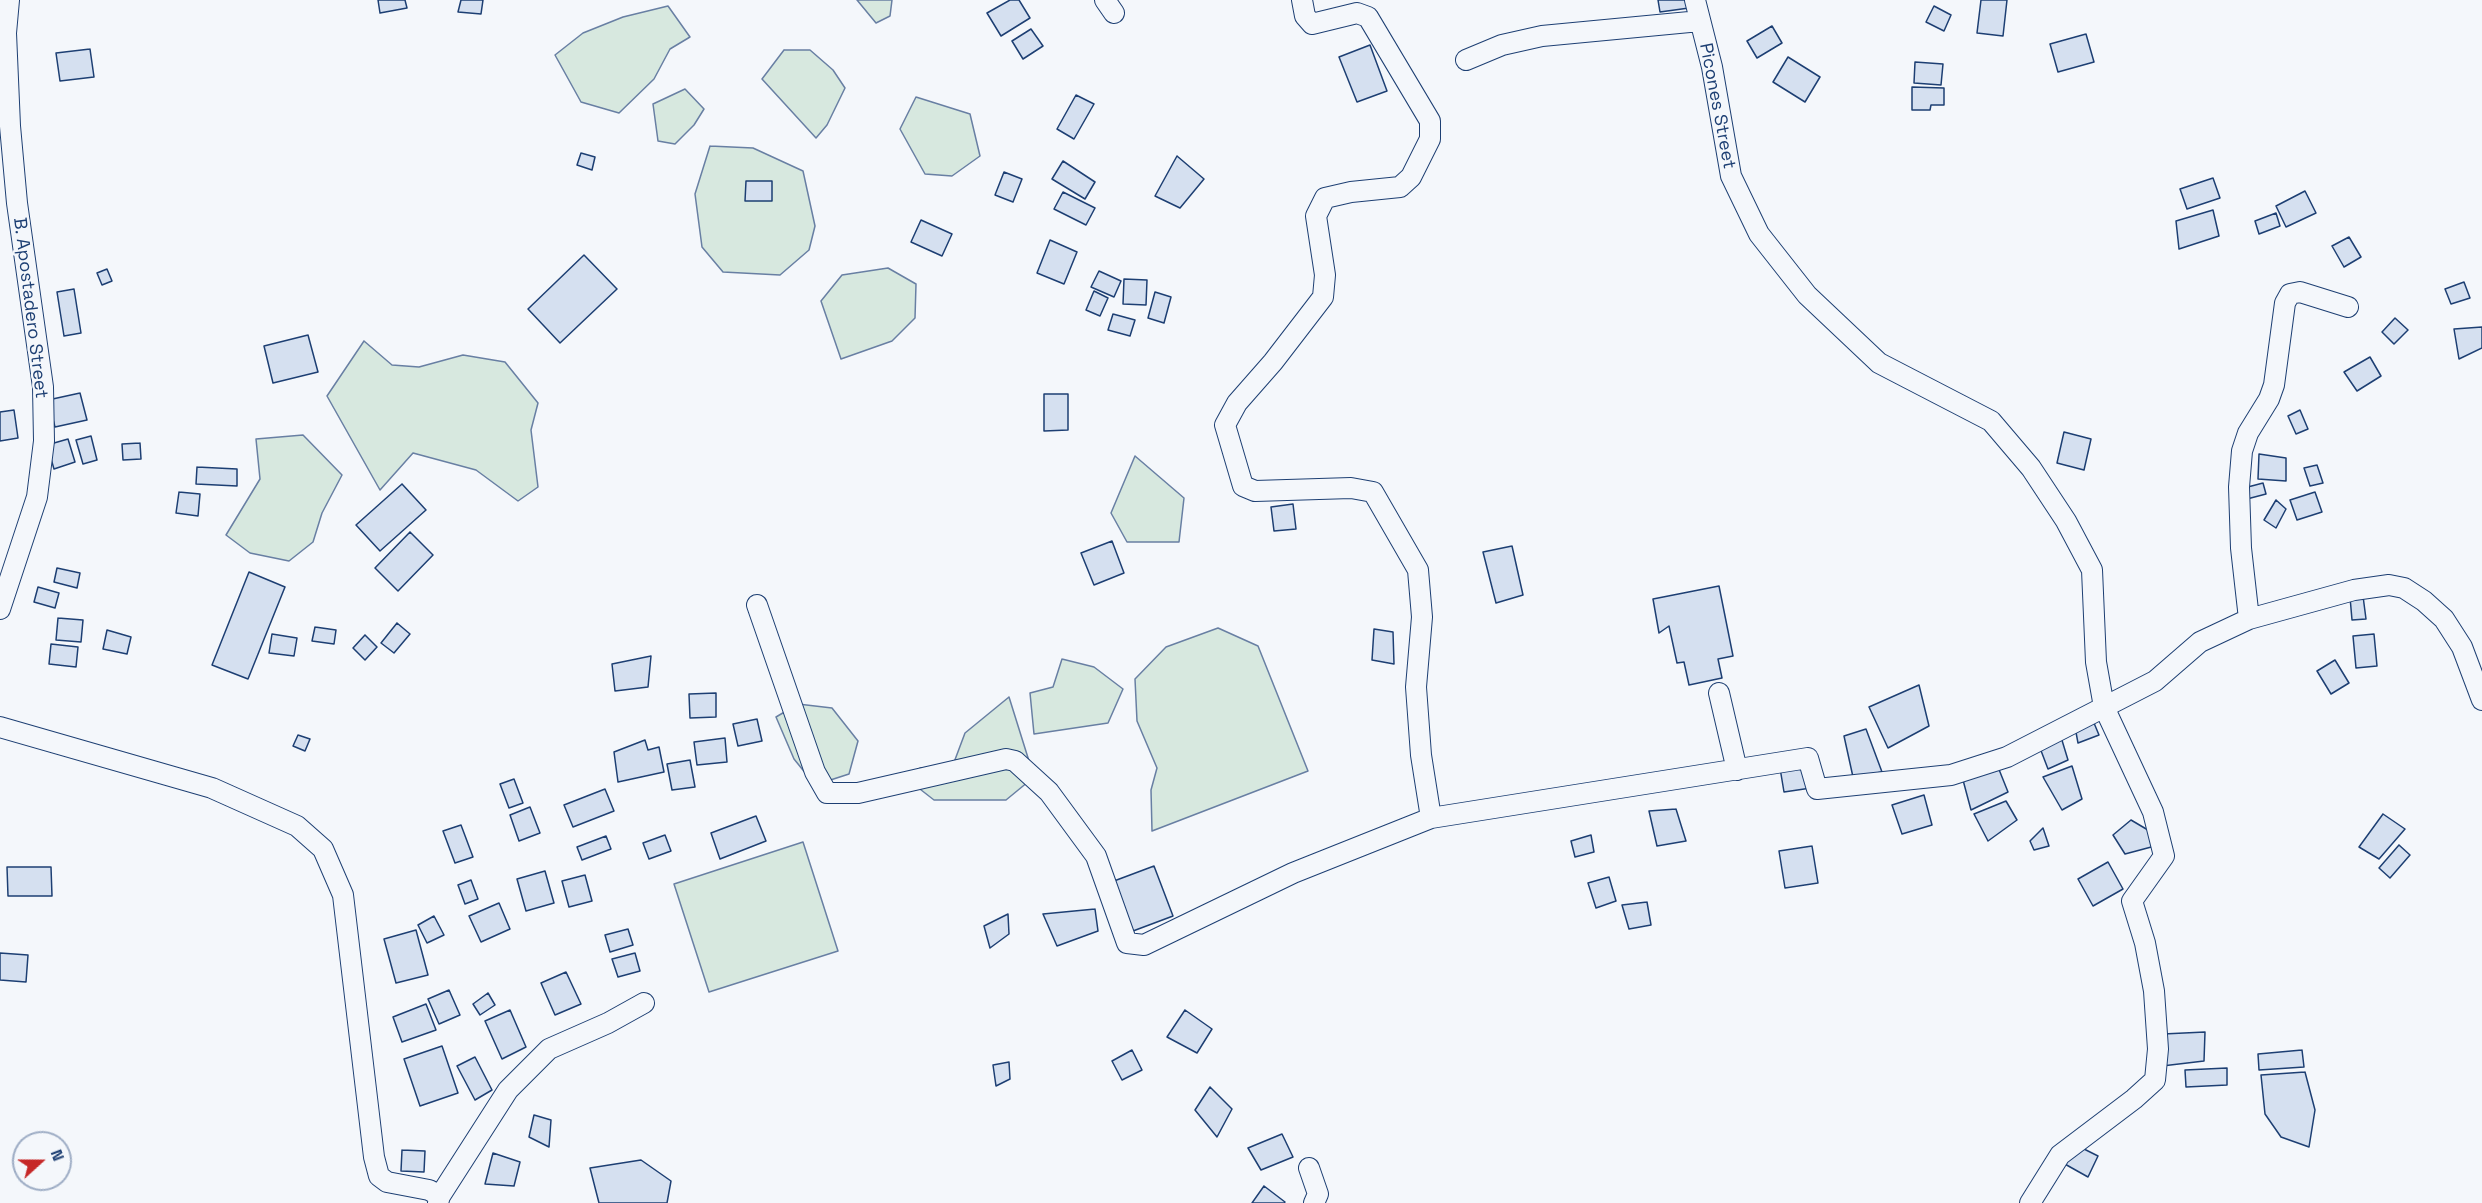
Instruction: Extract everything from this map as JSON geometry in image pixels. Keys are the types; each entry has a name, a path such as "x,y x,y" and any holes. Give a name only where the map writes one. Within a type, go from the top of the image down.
{"street":[{"name":"B. Apostadero Street","path":"0,609 37,496 44,441 43,387 16,203 6,33 9,0"},
{"path":"1302,0 1305,16 1312,24 1357,13 1368,16 1430,121 1430,139 1412,177 1400,187 1352,192 1325,198 1316,216 1325,275 1323,297 1273,362 1237,403 1225,425 1243,486 1255,491 1351,488 1373,492 1418,570 1422,617 1416,687 1421,755 1431,818"},
{"name":"Picones Street","path":"1695,0 1712,67 1731,176 1759,234 1807,295 1880,363 1991,421 2031,468 2066,521 2092,570 2096,662 2104,706 2153,812 2164,856 2132,901 2145,943 2154,991 2158,1049 2155,1080 2134,1099 2060,1155 2030,1203"},
{"path":"1466,60 1502,45 1542,36 1700,21"},
{"path":"2249,620 2241,548 2242,452 2248,433 2269,399 2274,386 2286,303 2290,294 2300,291 2348,307"},
{"path":"757,605 814,772 827,794 858,793 1006,759 1016,761 1049,792 1096,856 1126,943 1144,945 1293,873 1431,818 1808,758 1817,789 1951,775 2007,757 2155,681 2200,642 2249,620 2354,590 2389,585 2404,588 2424,601 2444,619 2462,647 2482,700"},
{"path":"1719,693 1737,770"},
{"path":"0,727 212,788 297,826 323,849 343,896 374,1157 379,1176 387,1182 429,1190 439,1200 508,1090 549,1049 608,1023 644,1003"},
{"path":"1309,1168 1318,1194 1314,1203"}],"shaded area":[{"path":"857,0 892,0 890,16 876,23"},
{"path":"668,6 690,37 670,49 654,79 619,113 581,102 555,55 583,33 623,17"},
{"path":"784,50 810,50 833,70 845,88 827,125 816,138 762,79"},
{"path":"685,89 704,109 694,125 675,144 658,141 653,104"},
{"path":"916,97 970,114 980,156 952,176 925,174 900,129"},
{"path":"710,146 753,148 803,171 815,226 809,250 780,275 723,272 702,247 695,194"},
{"path":"888,268 916,284 915,318 892,341 841,359 821,301 842,275"},
{"path":"364,341 392,365 419,367 463,355 505,362 538,403 531,430 538,487 518,501 476,470 413,453 380,490 327,396"},
{"path":"303,435 342,475 322,513 313,542 289,561 250,553 226,535 260,479 256,439"},
{"path":"1135,456 1184,498 1179,542 1127,542 1111,513"},
{"path":"1218,628 1258,646 1308,771 1152,831 1151,790 1157,768 1137,721 1135,679 1166,647"},
{"path":"1062,659 1094,667 1123,689 1108,723 1034,734 1030,693 1053,687"},
{"path":"1009,697 1034,777 1006,800 934,800 907,779 920,768 953,765 965,733"},
{"path":"798,704 832,708 858,741 849,774 815,785 794,759 776,717"},
{"path":"803,842 838,951 709,992 674,884"}],"building":[{"path":"378,0 405,0 407,8 380,13"},
{"path":"461,0 483,0 481,14 458,12"},
{"path":"1010,0 1019,0 1030,18 1001,36 987,13"},
{"path":"1658,0 1688,0 1689,8 1660,12"},
{"path":"1981,0 2007,0 2003,36 1977,33"},
{"path":"1934,6 1951,15 1944,31 1926,22"},
{"path":"1772,26 1782,43 1757,58 1747,41"},
{"path":"1031,29 1043,46 1023,59 1012,41"},
{"path":"2086,34 2094,62 2058,72 2050,44"},
{"path":"1370,45 1387,91 1357,102 1339,57"},
{"path":"90,49 94,77 60,81 56,53"},
{"path":"1788,57 1820,77 1805,102 1773,82"},
{"path":"1915,62 1943,64 1941,85 1914,83"},
{"path":"1912,87 1944,88 1944,105 1931,105 1930,110 1912,110"},
{"path":"1076,95 1094,104 1074,139 1057,129"},
{"path":"581,153 595,157 592,170 577,165"},
{"path":"1177,156 1204,179 1180,208 1155,196"},
{"path":"1063,161 1095,182 1085,199 1052,179"},
{"path":"1004,172 1022,179 1013,202 995,195"},
{"path":"2213,178 2220,198 2187,209 2180,189"},
{"path":"746,181 772,181 772,201 745,201"},
{"path":"2305,191 2316,213 2286,227 2276,206"},
{"path":"1063,192 1095,208 1086,225 1054,209"},
{"path":"2213,210 2219,236 2179,249 2176,221"},
{"path":"2276,213 2280,226 2259,234 2255,221"},
{"path":"921,220 952,234 942,256 911,242"},
{"path":"2349,237 2361,257 2344,267 2332,246"},
{"path":"1050,240 1077,252 1064,284 1037,273"},
{"path":"584,255 617,289 560,343 528,309"},
{"path":"107,269 112,281 102,285 97,273"},
{"path":"1099,271 1121,281 1114,297 1091,287"},
{"path":"1124,279 1147,280 1146,305 1123,304"},
{"path":"2464,282 2470,298 2451,304 2445,289"},
{"path":"74,289 81,333 64,336 57,292"},
{"path":"1094,291 1108,298 1100,316 1086,310"},
{"path":"1155,292 1171,297 1164,323 1148,318"},
{"path":"1113,314 1135,320 1130,336 1108,330"},
{"path":"2395,318 2408,330 2394,344 2382,332"},
{"path":"2482,327 2482,348 2459,359 2454,329"},
{"path":"308,335 318,372 273,383 264,346"},
{"path":"2370,357 2381,376 2357,391 2344,372"},
{"path":"80,393 87,420 55,427 48,400"},
{"path":"1044,394 1068,394 1068,430 1044,431"},
{"path":"14,410 18,438 0,441 0,412"},
{"path":"2300,410 2308,429 2296,434 2288,416"},
{"path":"2064,432 2091,439 2084,470 2057,463"},
{"path":"91,436 97,460 83,464 76,440"},
{"path":"68,439 75,462 54,469 47,445"},
{"path":"140,443 141,459 123,460 122,444"},
{"path":"2259,454 2286,458 2286,481 2258,479"},
{"path":"2317,465 2323,483 2310,486 2304,468"},
{"path":"197,467 237,469 237,486 196,484"},
{"path":"2263,483 2266,494 2247,499 2244,488"},
{"path":"402,484 426,510 380,551 356,525"},
{"path":"179,492 200,494 198,516 176,513"},
{"path":"2315,492 2322,512 2297,520 2290,500"},
{"path":"2276,500 2286,509 2276,528 2264,520"},
{"path":"1293,504 1296,529 1274,531 1271,507"},
{"path":"410,532 433,555 398,591 375,568"},
{"path":"1112,541 1124,573 1094,585 1081,553"},
{"path":"1512,546 1523,595 1496,603 1483,552"},
{"path":"57,568 80,573 77,588 54,582"},
{"path":"249,572 285,587 248,679 212,665"},
{"path":"1719,586 1733,656 1718,659 1722,678 1689,685 1684,662 1677,663 1669,626 1659,633 1653,599"},
{"path":"38,587 59,593 55,608 34,602"},
{"path":"2363,596 2366,619 2352,620 2350,597"},
{"path":"58,618 83,620 81,642 56,640"},
{"path":"397,623 410,634 394,653 381,643"},
{"path":"315,627 336,630 334,644 312,641"},
{"path":"1374,629 1393,632 1394,664 1372,660"},
{"path":"107,630 131,637 127,654 103,649"},
{"path":"272,634 297,638 294,656 269,653"},
{"path":"2374,634 2377,666 2356,668 2353,636"},
{"path":"365,635 377,647 365,660 353,648"},
{"path":"51,644 78,647 76,667 49,664"},
{"path":"651,656 648,687 615,691 612,664"},
{"path":"2335,660 2349,683 2331,694 2317,671"},
{"path":"1919,685 1929,726 1888,748 1869,707"},
{"path":"716,693 716,717 690,718 689,694"},
{"path":"757,719 762,741 738,746 733,724"},
{"path":"2094,723 2099,735 2078,743 2075,727"},
{"path":"1866,729 1882,772 1853,777 1844,736"},
{"path":"298,735 310,739 305,751 293,746"},
{"path":"2061,737 2068,760 2048,769 2040,748"},
{"path":"725,738 727,762 697,765 694,742"},
{"path":"645,740 648,750 659,747 664,772 618,782 614,752"},
{"path":"690,760 695,787 672,790 667,764"},
{"path":"1807,766 1811,788 1784,792 1780,768"},
{"path":"2072,766 2082,799 2062,810 2043,777"},
{"path":"1998,767 2008,792 1971,810 1963,780"},
{"path":"514,779 523,803 509,808 500,784"},
{"path":"605,789 614,811 573,827 564,805"},
{"path":"1924,795 1932,825 1902,834 1892,805"},
{"path":"2006,801 2017,820 1988,841 1974,814"},
{"path":"530,807 540,833 519,841 510,815"},
{"path":"1676,809 1686,841 1657,846 1649,811"},
{"path":"2383,814 2405,829 2379,859 2359,847"},
{"path":"756,816 766,841 720,859 711,833"},
{"path":"2131,820 2153,833 2155,846 2125,854 2113,835"},
{"path":"461,825 473,857 455,863 443,831"},
{"path":"2043,828 2049,846 2034,850 2030,841"},
{"path":"665,835 671,851 649,859 643,843"},
{"path":"1591,835 1594,852 1575,857 1571,841"},
{"path":"606,836 611,849 582,860 577,847"},
{"path":"2399,845 2410,855 2390,878 2379,868"},
{"path":"1812,846 1818,883 1785,888 1779,851"},
{"path":"2108,862 2123,889 2093,906 2078,879"},
{"path":"1154,866 1173,916 1133,931 1114,881"},
{"path":"7,867 51,867 52,896 8,896"},
{"path":"545,871 554,903 526,911 517,879"},
{"path":"585,875 592,901 569,907 562,881"},
{"path":"1609,877 1616,901 1596,908 1588,883"},
{"path":"471,880 478,899 465,904 458,885"},
{"path":"1647,902 1651,925 1629,929 1622,905"},
{"path":"499,903 510,929 481,942 469,916"},
{"path":"1095,909 1098,931 1057,946 1043,914"},
{"path":"1008,914 1009,934 990,948 984,926"},
{"path":"434,916 444,935 427,943 418,925"},
{"path":"628,929 633,945 610,952 605,935"},
{"path":"416,930 428,975 396,983 384,939"},
{"path":"0,953 28,955 26,982 0,980"},
{"path":"635,953 640,971 618,977 612,959"},
{"path":"566,972 581,1004 555,1015 541,983"},
{"path":"449,990 460,1015 439,1024 428,999"},
{"path":"488,993 495,1005 480,1015 473,1004"},
{"path":"426,1004 436,1030 402,1042 393,1017"},
{"path":"510,1010 526,1047 502,1059 485,1021"},
{"path":"1185,1010 1212,1029 1197,1053 1167,1037"},
{"path":"2205,1032 2204,1061 2162,1066 2163,1034"},
{"path":"442,1046 458,1093 420,1106 404,1059"},
{"path":"1132,1050 1142,1070 1122,1080 1112,1061"},
{"path":"2302,1050 2304,1067 2259,1070 2258,1054"},
{"path":"475,1057 492,1090 475,1100 457,1066"},
{"path":"1009,1062 1010,1079 996,1086 993,1065"},
{"path":"2227,1068 2227,1085 2186,1087 2185,1070"},
{"path":"2305,1072 2315,1110 2309,1147 2281,1137 2265,1114 2261,1075"},
{"path":"1210,1087 1232,1109 1217,1137 1195,1110"},
{"path":"534,1115 551,1120 549,1147 529,1137"},
{"path":"1282,1134 1293,1157 1261,1170 1248,1148"},
{"path":"2078,1146 2098,1156 2088,1177 2063,1163"},
{"path":"402,1150 425,1151 424,1172 401,1171"},
{"path":"493,1153 520,1162 514,1186 485,1184"},
{"path":"641,1160 671,1181 667,1203 599,1203 590,1168"},
{"path":"1264,1186 1285,1202 1252,1203"}]}
